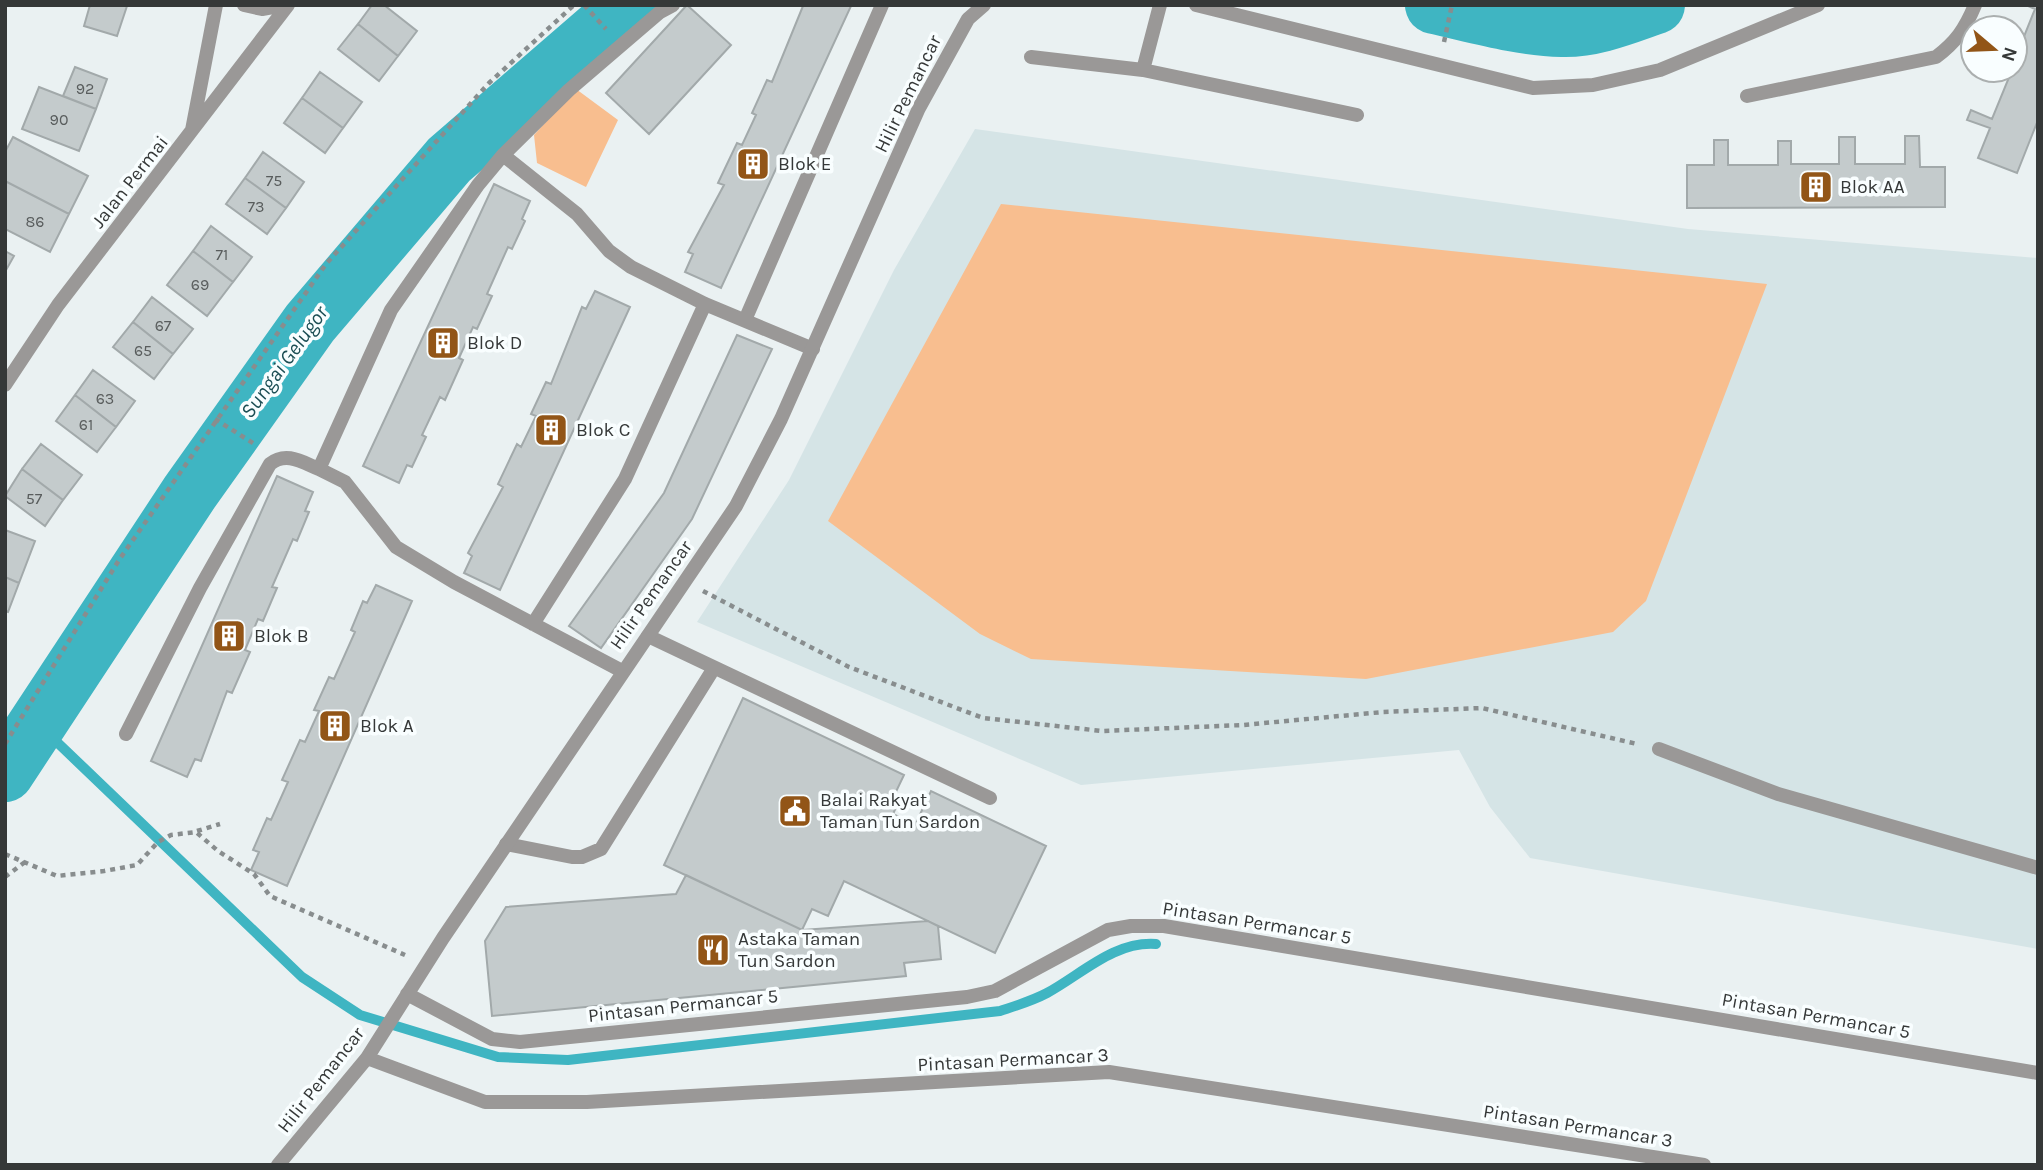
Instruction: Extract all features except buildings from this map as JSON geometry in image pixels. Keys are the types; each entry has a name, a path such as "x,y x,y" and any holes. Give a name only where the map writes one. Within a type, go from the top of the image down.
{"street":[{"path":"191,135 216,5"},
{"name":"Jalan Permai","path":"244,5 262,9 286,5"},
{"name":"Jalan Permai","path":"5,385 58,305 191,135 286,5"},
{"path":"319,469 391,310 478,184 503,155 569,90 673,5"},
{"path":"745,320 882,5"},
{"name":"Hilir Pemancar","path":"278,1165 367,1058 425,964 736,506 813,349 919,108 968,19 984,5"},
{"path":"1143,70 1160,5"},
{"path":"1196,5 1533,88 1593,85 1660,70 1818,5"},
{"path":"1747,96 1936,57 1954,44 1966,28 1975,5"},
{"path":"1031,57 1143,70 1357,116"},
{"path":"503,155 577,214 609,251 661,284 813,349"},
{"path":"533,624 625,479 705,304"},
{"path":"126,734 200,588 270,464 287,457 345,482 396,547 622,671"},
{"path":"648,636 990,797"},
{"path":"506,844 572,857 582,857 601,849 714,668"},
{"path":"1658,749 1778,794 2038,868"},
{"name":"Pintasan Permancar 5","path":"407,993 492,1039 520,1042 967,997 995,990 1108,930 1131,926 1164,926 2038,1073"},
{"name":"Pintasan Permancar 3","path":"367,1058 485,1101 587,1102 1109,1072 1704,1165"}],"path":[{"path":"5,744 119,560 326,264 489,83 574,5"},
{"path":"584,5 621,45"},
{"path":"1447,29 1452,5"},
{"path":"217,420 249,440"},
{"path":"684,581 849,667 983,718 1102,731 1243,725 1383,712 1482,708 1658,749"},
{"path":"5,854 57,876 104,871 137,865 158,842 171,835 197,832 220,824"},
{"path":"197,832 218,851 254,874 270,896 425,964"},
{"path":"5,877 25,862"}],"shaded area":[{"path":"576,89 618,120 586,187 537,163 534,135"},
{"path":"975,129 1688,229 2038,258 2038,949 1530,858 1490,807 1459,750 1081,785 697,622 789,480 894,270"},
{"path":"1001,204 1767,284 1646,601 1613,632 1366,679 1031,659 980,634 828,521"}],"waterway":[{"name":"Sungai Gelugor","path":"5,773 190,492 310,323 449,160 628,5"},
{"name":"Sungai Gelugor","path":"1434,5 1513,23 1562,28 1598,24 1656,5"},
{"path":"37,723 302,977 360,1015 498,1057 568,1060 1000,1011 1047,993 1112,953 1141,944 1156,944"}],"place":[{"name":"Blok E","path":"753,164"},
{"name":"Blok AA","path":"1816,187"},
{"name":"Blok D","path":"443,343"},
{"name":"Blok C","path":"551,430"},
{"name":"Blok B","path":"229,636"},
{"name":"Blok A","path":"335,726"},
{"name":"Balai Rakyat Taman Tun Sardon","path":"795,811"},
{"name":"Astaka Taman Tun Sardon","path":"713,950"}]}
